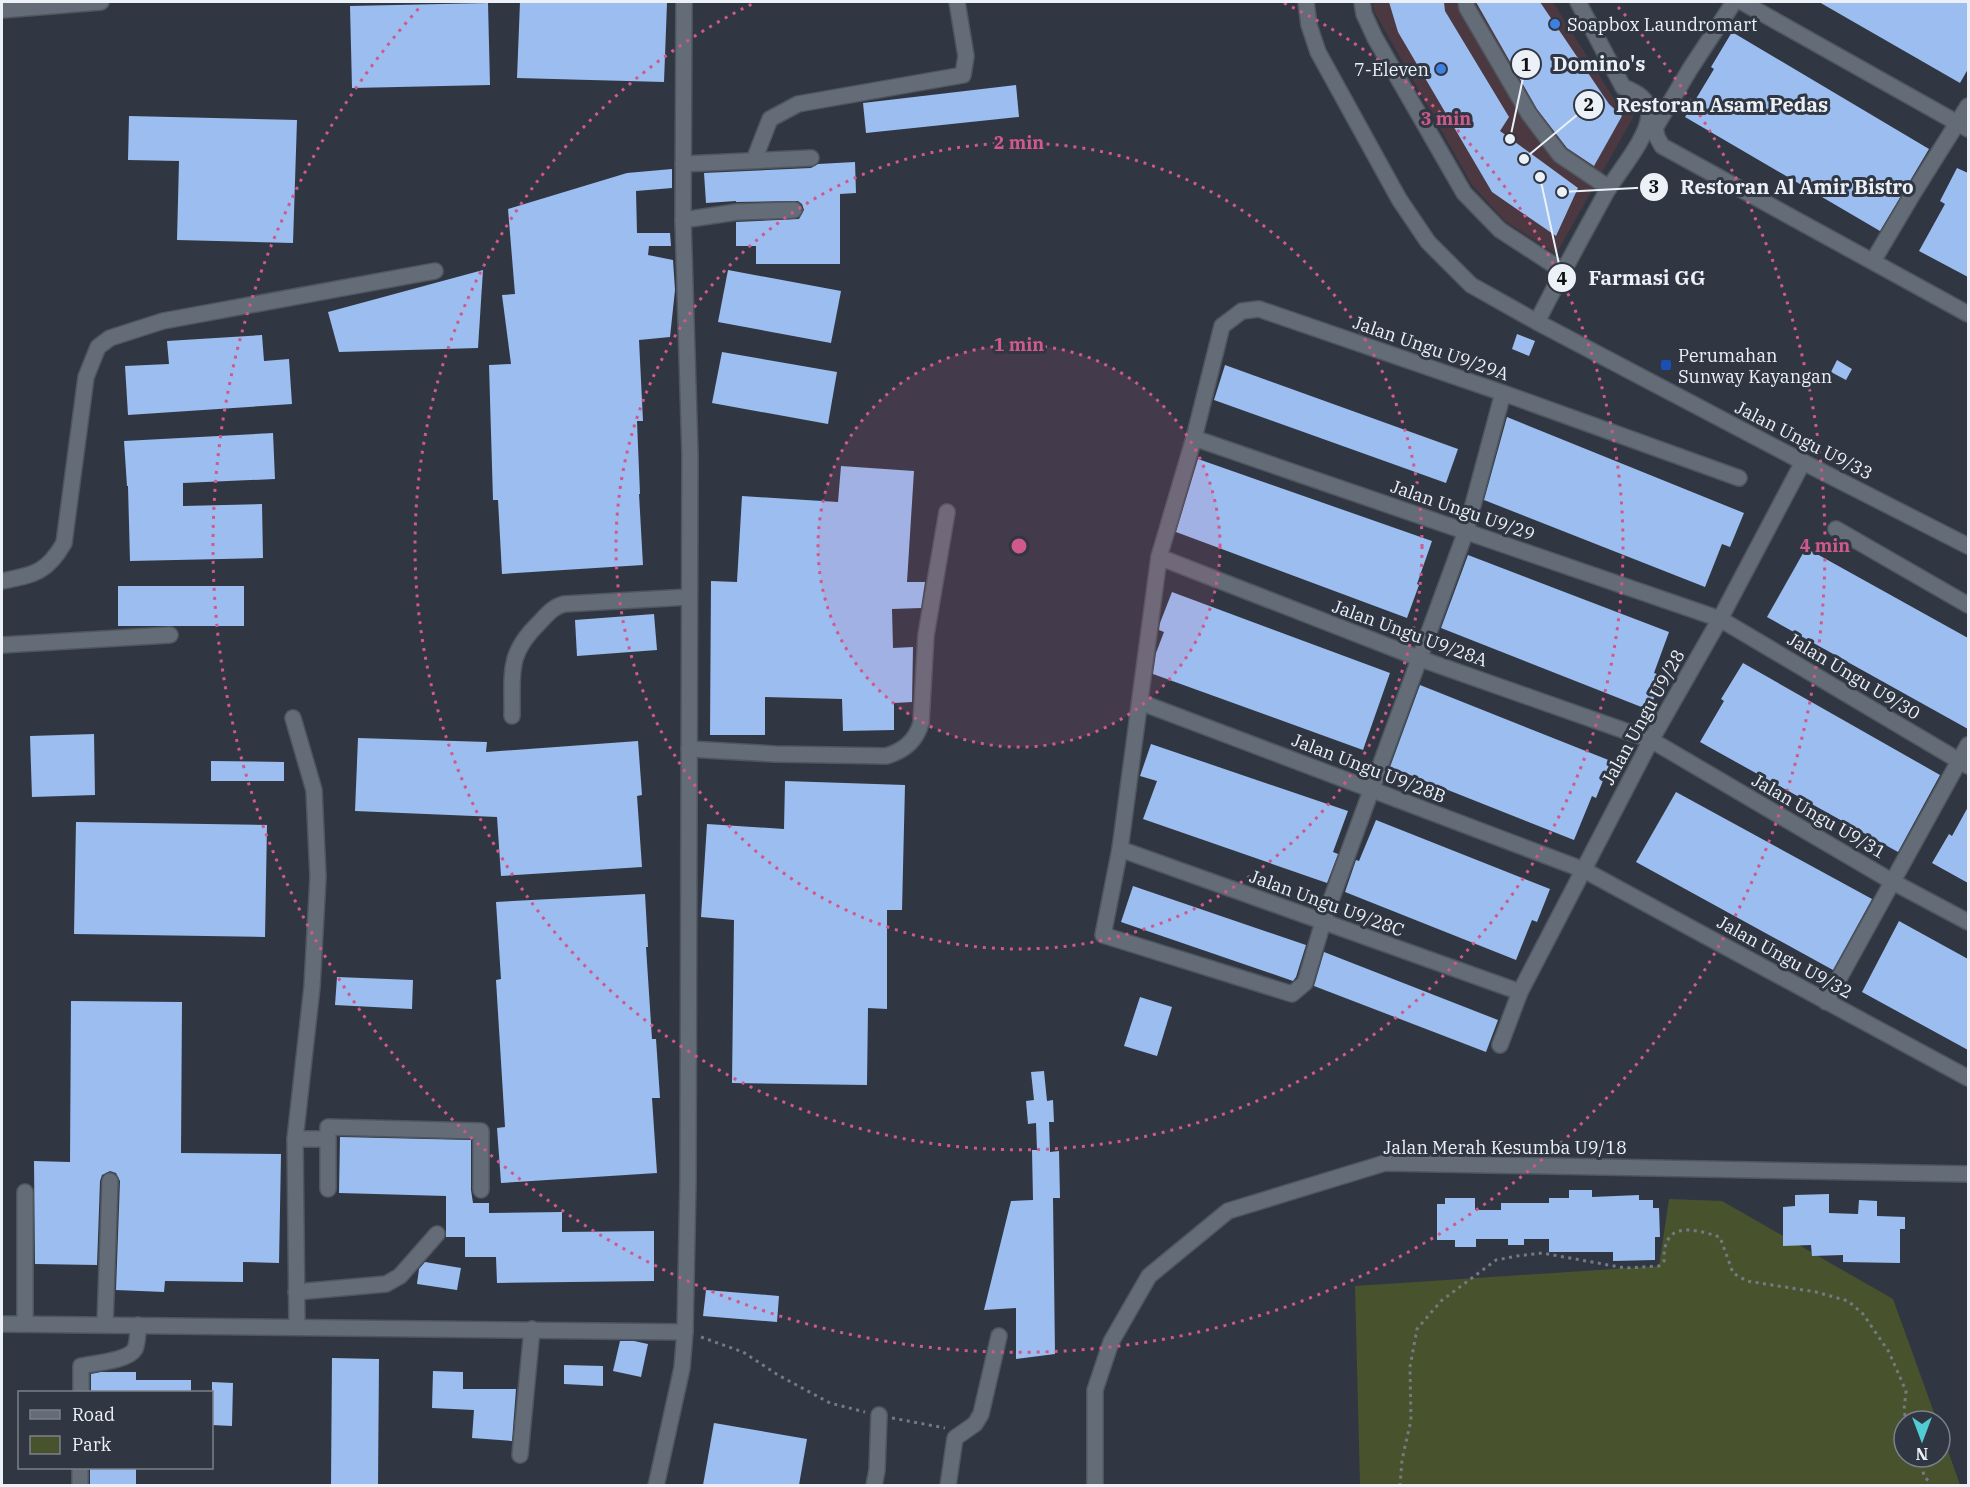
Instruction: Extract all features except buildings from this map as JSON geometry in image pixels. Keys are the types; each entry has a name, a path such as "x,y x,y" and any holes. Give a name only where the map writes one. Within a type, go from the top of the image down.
{"street":[{"path":"2,10 101,2"},
{"path":"656,1485 682,1368 685,1332 688,1181 690,454 683,219 684,2"},
{"path":"754,160 770,119 798,104 963,75 966,56 957,2"},
{"name":"Jalan Ungu U9/33","path":"1306,2 1318,52 1399,200 1428,242 1471,285 1803,462 1968,546"},
{"path":"1362,2 1364,14 1375,38 1464,193 1500,230 1563,271"},
{"path":"1466,2 1467,8 1529,114 1560,155 1609,188"},
{"path":"1537,322 1609,188 1637,146 1649,118 1647,103 1634,91 1623,87 1578,2"},
{"path":"1734,2 1655,128 1662,146 1968,314"},
{"path":"1742,2 1963,126"},
{"path":"1873,261 1914,192 1963,126 1968,106"},
{"path":"683,164 811,158"},
{"path":"683,219 738,212 794,210"},
{"path":"2,581 32,576 45,568 64,543 86,377 98,346 110,338 163,321 435,271"},
{"name":"Jalan Ungu U9/29A","path":"1323,922 1305,983 1292,994 1103,935 1120,849 1159,557 1194,438 1222,326 1242,311 1259,309 1503,393 1739,478"},
{"path":"1323,922 1466,531 1503,393"},
{"name":"Jalan Ungu U9/29","path":"1194,438 1720,619"},
{"name":"Jalan Ungu U9/28","path":"1500,1045 1520,992 1651,740 1720,619 1803,462"},
{"path":"689,749 775,754 886,756 902,751 918,731 921,723 926,635 947,512"},
{"path":"1836,529 1968,604"},
{"name":"Jalan Ungu U9/28A","path":"1159,557 1420,659 1651,740"},
{"path":"512,716 513,661 523,638 555,607 564,604 689,597"},
{"name":"Jalan Ungu U9/30","path":"1720,619 1964,764"},
{"path":"2,645 170,635"},
{"name":"Jalan Ungu U9/28B","path":"1140,702 1584,870"},
{"path":"293,718 314,790 318,877 312,987 295,1139 297,1326"},
{"name":"Jalan Ungu U9/31","path":"1651,740 1893,882 1968,922"},
{"path":"1826,1002 1893,882 1964,764 1968,745"},
{"name":"Jalan Ungu U9/28C","path":"1120,849 1520,992"},
{"name":"Jalan Ungu U9/32","path":"1584,870 1968,1078"},
{"path":"328,1189 328,1127 481,1131 481,1190"},
{"path":"295,1139 328,1139"},
{"name":"Jalan Merah Kesumba U9/18","path":"1095,1485 1095,1390 1111,1342 1149,1276 1228,1211 1385,1162 1968,1174"},
{"path":"105,1325 110,1181"},
{"path":"25,1192 25,1324"},
{"path":"296,1292 386,1284 400,1276 437,1234"},
{"path":"2,1324 685,1332"},
{"path":"81,1391 81,1366 127,1357 134,1351 138,1341 138,1325"},
{"path":"520,1455 532,1329"},
{"path":"948,1485 955,1438 975,1424 981,1414 999,1336"},
{"path":"874,1485 877,1470 879,1415"},
{"path":"80,1469 80,1485"}],"path":[{"path":"1400,1485 1402,1460 1411,1420 1410,1368 1418,1329 1441,1301 1496,1260 1517,1256 1542,1253 1625,1268 1659,1266 1664,1261 1664,1247 1667,1238 1680,1230 1697,1230 1720,1237 1733,1273 1747,1281 1816,1292 1848,1301 1863,1314 1879,1335 1895,1364 1906,1391 1904,1409"},
{"path":"685,1332 742,1352 778,1375 830,1403 951,1429 955,1438"},
{"path":"1923,1469 1930,1485"}],"shaded area":[{"path":"1373,2 1553,2 1614,99 1634,116 1556,254 1505,221 1472,185 1374,11"}],"green space":[{"path":"1669,1199 1722,1201 1893,1299 1933,1409 1892,1409 1892,1469 1952,1469 1952,1462 1960,1485 1360,1485 1355,1286 1659,1266"}],"place":[{"name":"Soapbox Laundromart","path":"1555,24"},
{"name":"7-Eleven","path":"1441,69"},
{"name":"Domino's","path":"1510,139"},
{"name":"Restoran Asam Pedas","path":"1524,159"},
{"name":"Farmasi GG","path":"1540,177"},
{"name":"Restoran Al Amir Bistro","path":"1562,192"},
{"name":"Perumahan Sunway Kayangan","path":"1666,365"}]}
